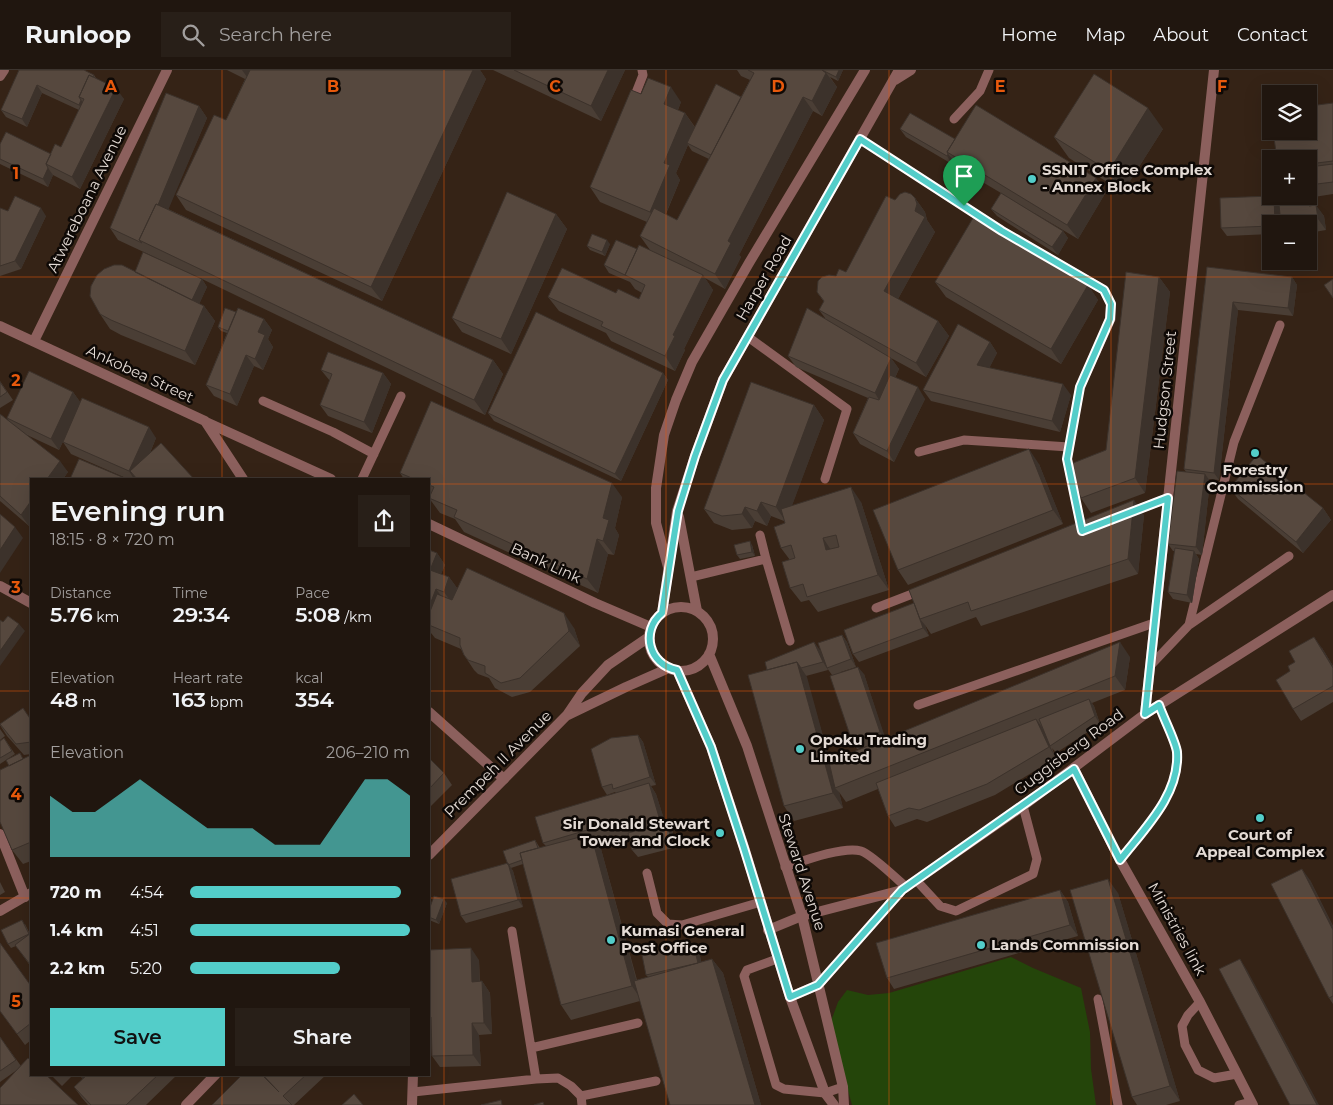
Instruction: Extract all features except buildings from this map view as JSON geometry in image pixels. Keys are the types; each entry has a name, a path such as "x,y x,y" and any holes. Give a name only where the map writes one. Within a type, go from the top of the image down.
{"street":[{"path":"0,76 4,70"},
{"name":"Atwereboana Avenue","path":"34,341 167,70"},
{"path":"668,567 656,523 656,488 664,435 676,400 692,362 749,262 865,70"},
{"name":"Harper Road","path":"662,613 678,511 695,456 723,380 899,70"},
{"path":"892,82 911,70"},
{"name":"Hudgson Street","path":"1145,714 1214,70"},
{"name":"Ankobea Street","path":"0,326 205,422 242,478"},
{"path":"205,422 329,478"},
{"name":"Harper Road","path":"678,511 697,611"},
{"name":"Bank Link","path":"430,524 595,602 651,626"},
{"path":"0,586 30,602"},
{"name":"Guggisberg Road","path":"790,997 818,985 904,889 916,880 1074,769 1145,714 1333,595"},
{"path":"673,607 686,607 697,611 705,617 712,630 713,645 703,662 687,670 673,669 658,661 651,650 649,637 651,626 662,613 673,607"},
{"name":"Prempeh II Avenue","path":"430,853 567,715 582,693 608,666 649,637"},
{"name":"Steward Avenue","path":"709,654 747,746 802,916 843,1087 844,1105"},
{"path":"673,669 711,747 790,997 825,1093 834,1105"},
{"name":"Prempeh II Avenue","path":"567,715 626,687 673,669"},
{"path":"430,713 504,779"},
{"name":"Ministries link","path":"1074,769 1120,860 1200,1002 1252,1103"},
{"path":"0,834 28,895 0,912"},
{"name":"Guggisberg Road","path":"768,930 802,916 904,889"},
{"path":"186,1105 214,1076"},
{"path":"412,1105 413,1076"}],"lane":[{"path":"629,110 643,75 642,70"},
{"path":"954,119 980,91 989,70"},
{"path":"860,139 1002,231 1104,290 1111,304 1110,319 1080,387 1067,459 1086,529 1072,535"},
{"path":"1189,625 1234,442 1280,325"},
{"path":"748,336 848,409 825,479"},
{"path":"362,478 401,396"},
{"path":"263,401 332,432 374,454"},
{"path":"919,452 964,440 1069,447"},
{"path":"1116,518 1168,498"},
{"path":"760,535 790,641"},
{"path":"1150,666 1189,625 1289,556"},
{"path":"690,576 766,559"},
{"path":"876,608 932,587"},
{"path":"918,705 1154,623"},
{"path":"1120,860 1163,806 1175,776 1177,751 1159,705"},
{"path":"916,880 940,906 956,911 1033,874 1038,859 1022,806"},
{"path":"785,867 839,851 861,851 884,868 904,889"},
{"path":"647,873 657,913 668,924 682,925 761,902"},
{"path":"512,931 536,1079"},
{"path":"777,959 747,970 744,976 776,1084 784,1089 825,1093 843,1087"},
{"path":"1098,999 1118,1105"},
{"path":"1200,1002 1188,1015 1182,1026 1185,1045 1198,1070 1214,1078 1237,1074"},
{"path":"531,1048 638,1023"},
{"path":"412,1092 558,1078 571,1086 581,1100 656,1081"},
{"path":"1239,1105 1252,1103"}],"shaded area":[{"path":"0,70 1333,70 1333,1105 0,1105"}],"green space":[{"path":"1011,957 1081,988 1090,1032 1091,1069 1096,1105 852,1105 830,1024 838,1002 847,990 868,995 889,993"}],"place":[{"name":"SSNIT Office Complex - Annex Block","path":"1032,179"},
{"name":"Forestry Commission","path":"1255,453"},
{"name":"Opoku Trading Limited","path":"800,749"},
{"name":"Court of Appeal Complex","path":"1260,818"},
{"name":"Sir Donald Stewart Tower and Clock","path":"720,833"},
{"name":"Kumasi General Post Office","path":"611,940"},
{"name":"Lands Commission","path":"981,945"}],"route":[{"path":"860,139 964,206 1002,231 1104,290 1111,304 1110,319 1080,387 1067,459 1082,531 1168,498 1145,714 1159,705 1177,751 1175,776 1163,806 1120,860 1074,769 902,890 818,985 790,997 711,747 677,670 658,661 651,650 649,637 651,626 662,613 678,511 695,456 723,380 860,139"}]}
